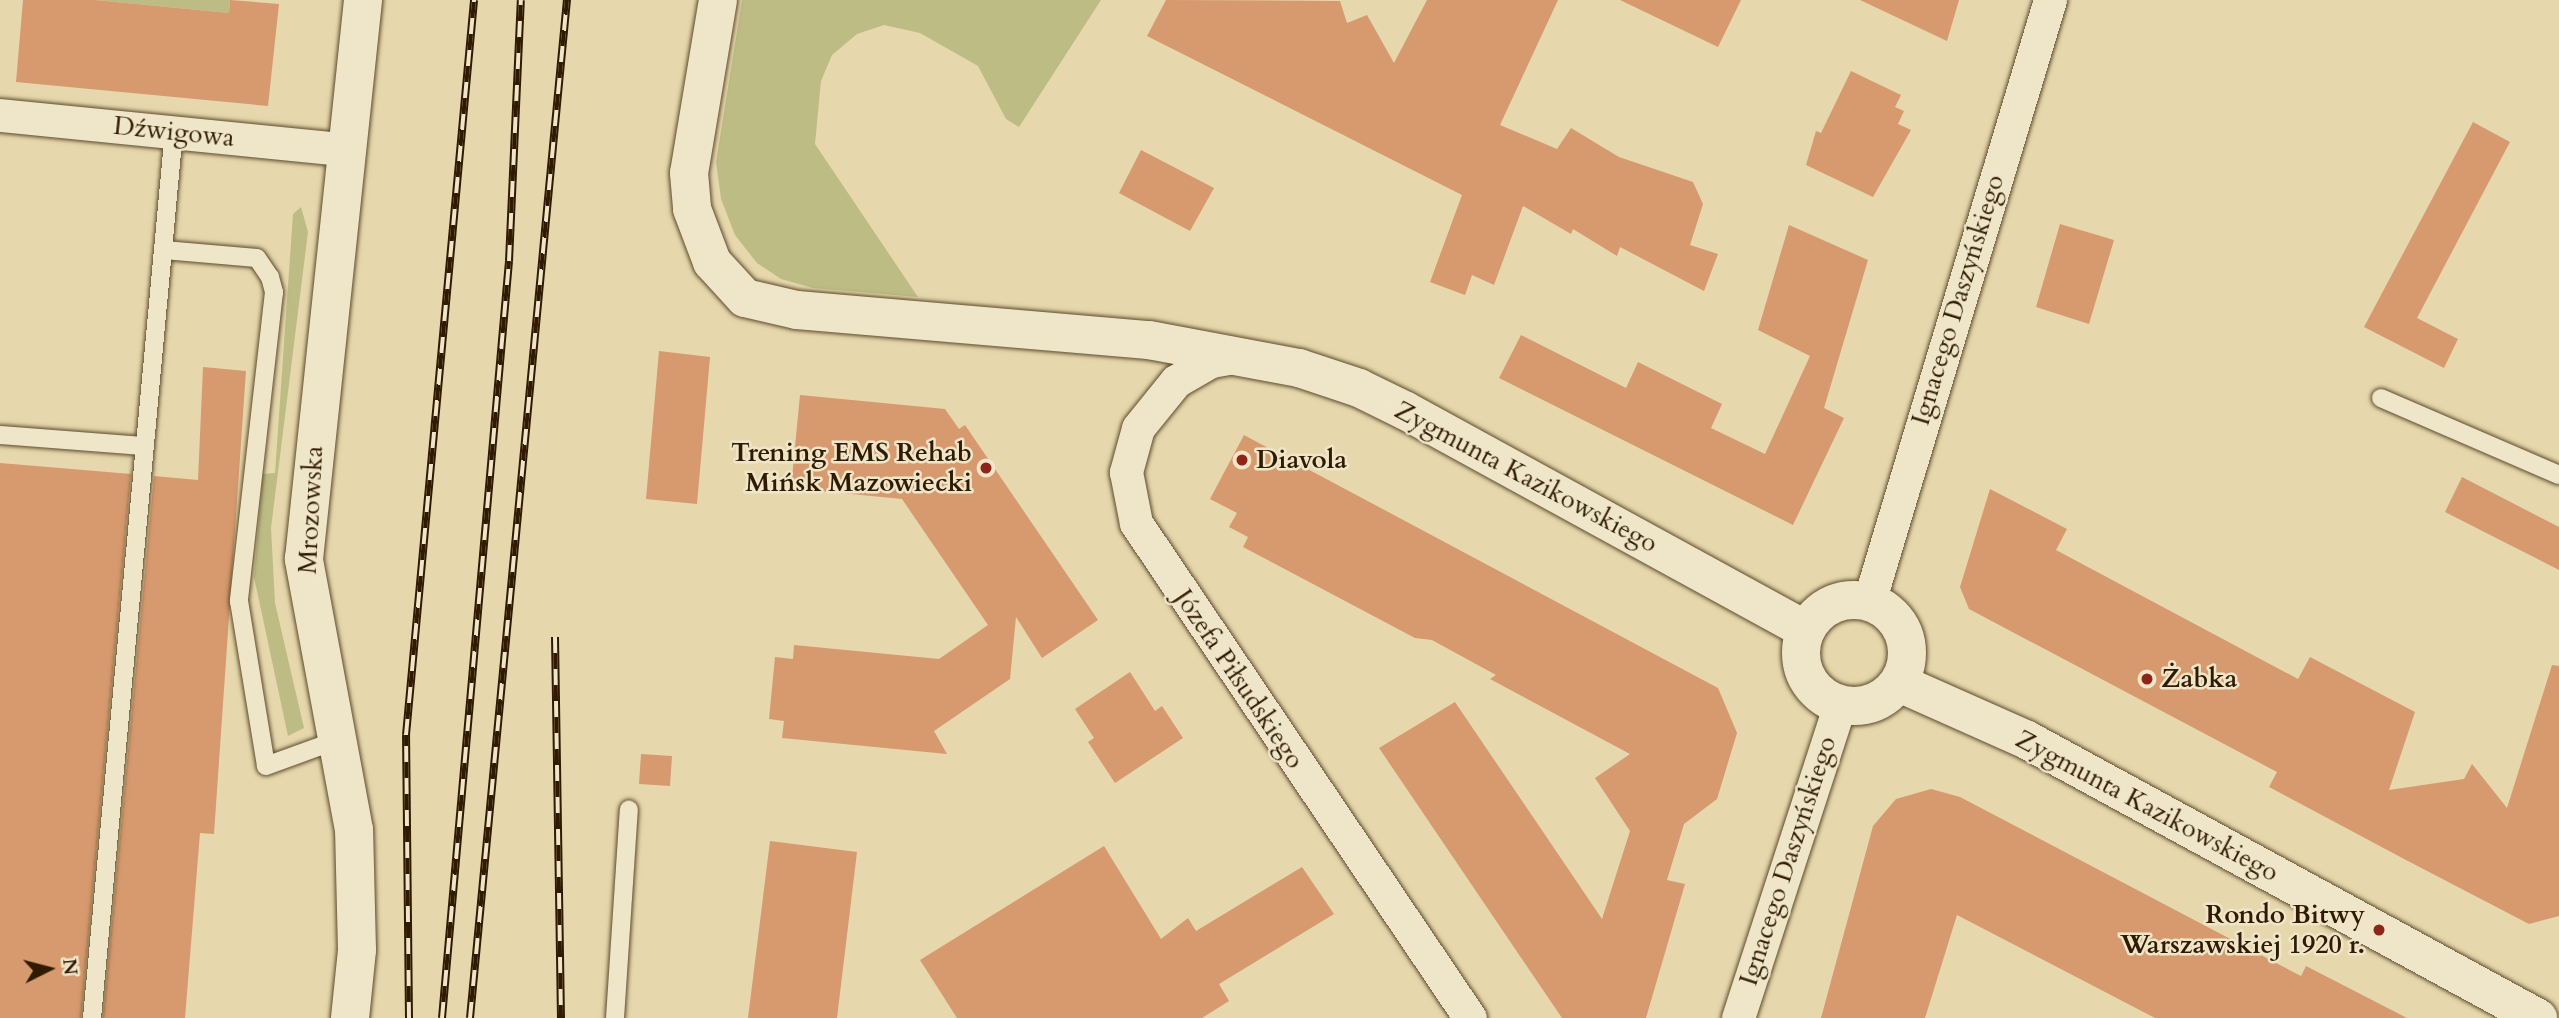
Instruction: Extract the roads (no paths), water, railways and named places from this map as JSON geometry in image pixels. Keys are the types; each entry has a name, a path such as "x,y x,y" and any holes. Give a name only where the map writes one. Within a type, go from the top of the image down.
{"street":[{"name":"Mrozowska","path":"351,1018 357,861 341,738 304,559 363,0"},
{"name":"Zygmunta Kazikowskiego","path":"718,0 689,173 692,209 712,262 727,284 745,298 797,310 1149,340 1286,365 1359,387 1806,630"},
{"name":"Ignacego Daszyńskiego","path":"1869,602 2050,0"},
{"name":"Dźwigowa","path":"0,115 348,150"},
{"name":"Józefa Piłsudskiego","path":"1234,357 1211,361 1176,381 1138,428 1126,472 1136,523 1470,1018"},
{"path":"1838,602 1869,602 1897,620 1905,635 1906,667 1899,683 1874,704 1840,705 1824,698 1807,677 1801,652 1806,630 1838,602"},
{"name":"Zygmunta Kazikowskiego","path":"1899,683 2027,740 2538,1018"},
{"name":"Ignacego Daszyńskiego","path":"1738,1018 1840,705"}],"lane":[{"path":"92,1018 174,131"},
{"path":"164,250 257,258 270,276 274,292 239,601 266,766 341,738"},
{"path":"2381,398 2559,475"},
{"path":"0,435 144,446"},
{"path":"615,1018 629,809"}],"railway":[{"path":"409,1018 406,735 474,0"},
{"path":"442,1018 509,261 521,0"},
{"path":"470,1018 567,0"},
{"path":"555,637 561,1018"}],"place":[{"name":"Diavola","path":"1242,460"},
{"name":"Trening EMS Rehab Mińsk Mazowiecki","path":"986,468"},
{"name":"Żabka","path":"2147,679"},
{"name":"Rondo Bitwy Warszawskiej 1920 r.","path":"2379,930"}]}
